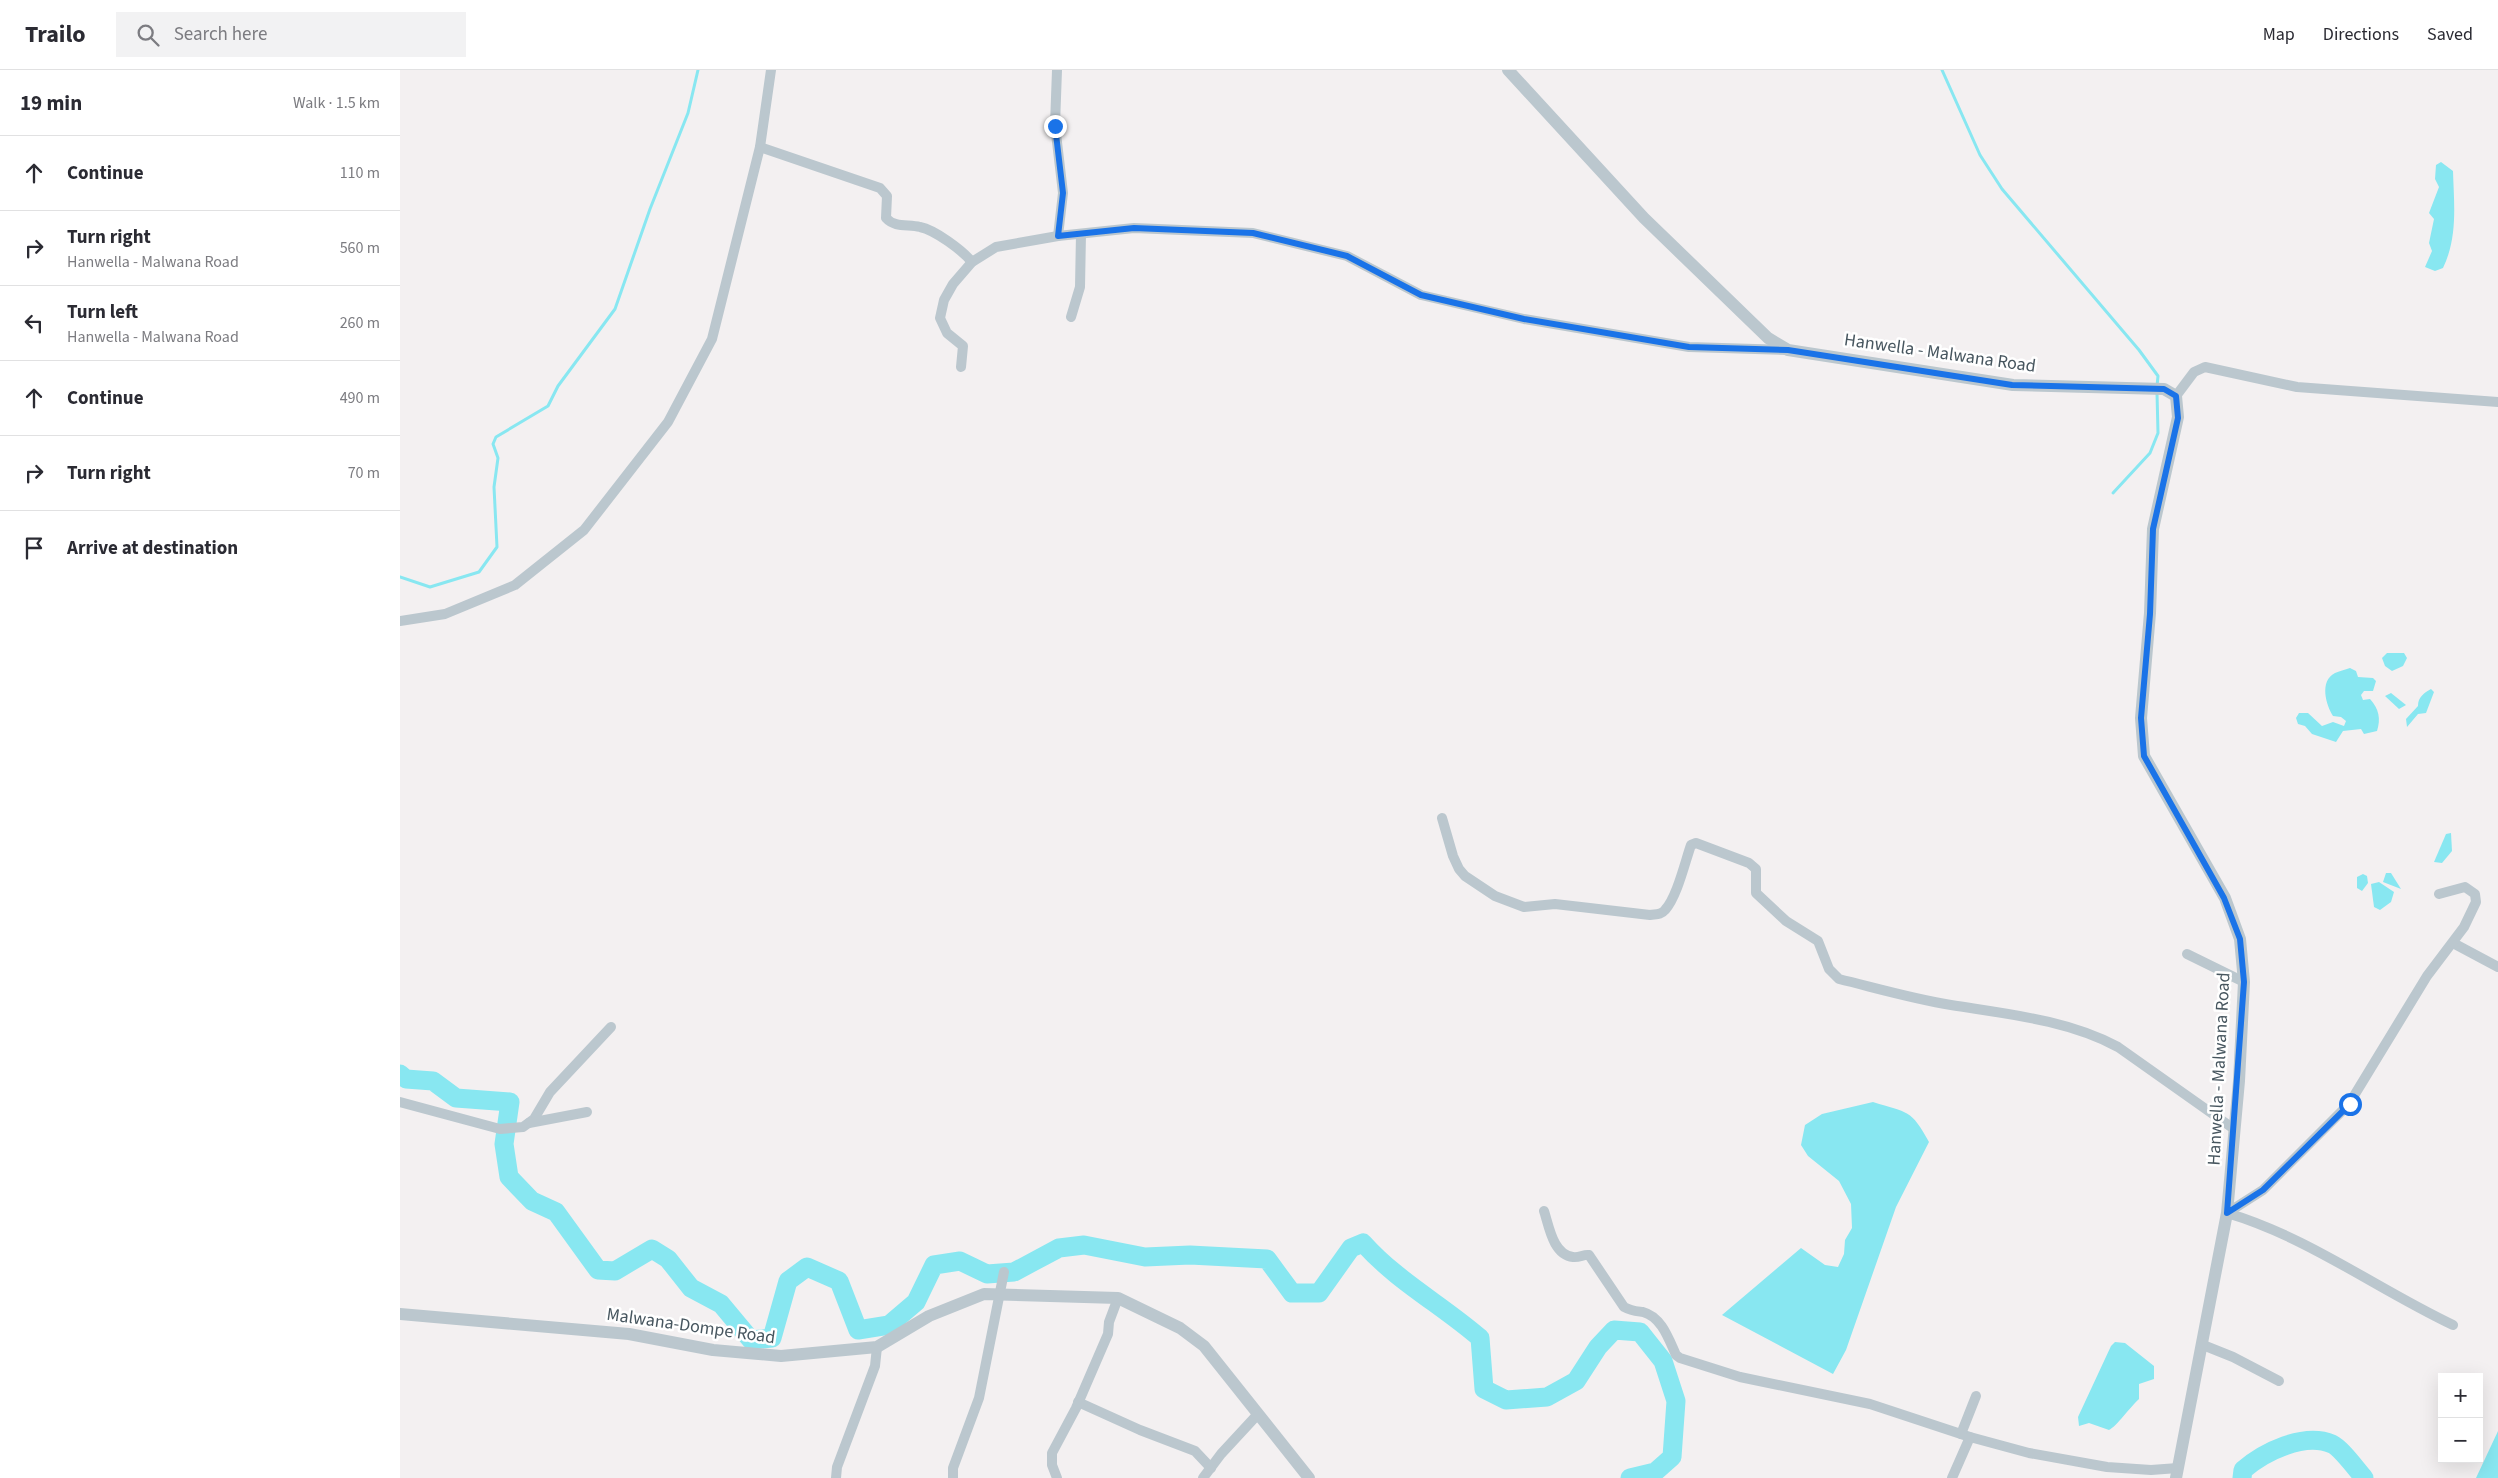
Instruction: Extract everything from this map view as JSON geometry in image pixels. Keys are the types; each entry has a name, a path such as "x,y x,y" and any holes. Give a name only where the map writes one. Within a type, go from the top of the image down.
{"street":[{"path":"400,621 445,614 515,585 584,530 668,422 712,340 760,147 770,70"},
{"path":"1057,70 1055,126 1063,193 1058,236"},
{"name":"Hanwella - Malwana Road","path":"1508,70 1644,218 1768,338 1788,350 2012,385 2164,389 2176,396 2178,418 2153,529 2150,614 2141,718 2144,756 2224,898 2240,939 2244,982 2227,1213 2177,1473"},
{"path":"760,147 880,188 887,196 886,218 892,224 921,227 962,251 972,262"},
{"path":"961,367 963,346 947,334 940,318 944,300 953,284 972,262 996,247 1058,236 1134,228 1253,233 1347,256 1421,295 1524,319 1689,347 1788,350"},
{"path":"1071,317 1080,286 1080,234"},
{"path":"2176,396 2194,372 2206,367 2297,387 2498,402"},
{"path":"1442,818 1453,856 1465,876 1495,896 1524,907 1555,904 1650,915 1660,914 1665,910 1672,897 1691,844 1696,843 1750,863 1756,869 1756,894 1786,921 1818,941 1829,969 1839,979 1949,1005 2014,1015 2099,1037 2118,1047 2234,1129"},
{"path":"2227,1213 2263,1190 2350,1104 2427,976 2464,927 2476,902 2475,894 2466,887 2439,894"},
{"path":"2453,943 2498,967"},
{"path":"2186,954 2244,982"},
{"path":"528,1124 534,1119 550,1092 611,1027"},
{"path":"400,1102 500,1129 515,1128 587,1112"},
{"path":"1544,1211 1553,1240 1561,1251 1573,1257 1589,1255 1624,1307 1631,1311 1644,1313 1658,1322 1665,1331 1676,1356 1680,1358 1740,1377 1870,1404 1966,1436 2029,1453 2107,1466 2177,1473"},
{"path":"2227,1213 2245,1219 2345,1264 2453,1324"},
{"path":"953,1478 953,1468 979,1398 1004,1272"},
{"name":"Malwana-Dompe Road","path":"400,1314 629,1334 713,1350 781,1356 877,1347 930,1316 984,1294 1118,1298 1180,1328 1204,1346 1309,1478"},
{"path":"1057,1478 1052,1465 1052,1453 1078,1402 1108,1334 1108,1322 1118,1298"},
{"path":"2203,1345 2233,1357 2279,1381"},
{"path":"836,1478 837,1467 875,1366 877,1347"},
{"path":"1952,1478 1966,1436 1976,1396"},
{"path":"1078,1402 1140,1430 1195,1451 1211,1468"},
{"path":"1203,1478 1258,1414"}],"water":[{"path":"2441,162 2453,171 2454,220 2448,256 2443,268 2435,271 2425,267 2432,251 2429,243 2434,219 2429,213 2439,187 2435,179 2436,165"},
{"path":"2387,653 2404,653 2407,658 2403,666 2392,671 2385,666 2382,658"},
{"path":"2350,668 2356,671 2358,677 2373,678 2376,681 2373,691 2364,691 2361,695 2363,700 2370,699 2377,710 2379,722 2377,731 2364,734 2361,729 2343,731 2336,742 2312,734 2305,726 2298,724 2296,718 2299,713 2308,713 2322,726 2333,722 2344,726 2346,721 2341,717 2333,716 2330,711 2326,700 2325,687 2330,677 2337,672"},
{"path":"2431,689 2434,692 2426,713 2418,714 2407,727 2406,719 2418,706 2422,696"},
{"path":"2391,693 2406,705 2399,709 2385,696"},
{"path":"2451,833 2452,851 2442,863 2434,862 2446,834"},
{"path":"2386,873 2391,873 2401,889 2383,882"},
{"path":"2363,874 2367,876 2368,883 2362,891 2357,888 2357,877"},
{"path":"2379,882 2394,892 2391,902 2380,910 2374,907 2371,884"},
{"path":"1873,1102 1894,1108 1913,1118 1929,1142 1896,1207 1846,1350 1833,1374 1722,1315 1801,1248 1825,1265 1838,1267 1844,1254 1845,1240 1852,1228 1851,1204 1839,1181 1808,1156 1801,1145 1805,1125 1822,1114"},
{"path":"2115,1342 2125,1343 2154,1366 2154,1379 2139,1384 2139,1399 2116,1425 2109,1430 2089,1423 2079,1426 2078,1417 2111,1346"},
{"path":"2498,1431 2498,1478 2476,1478"}],"waterway":[{"path":"400,577 430,587 479,572 497,547 494,487 498,458 493,444 496,437 548,406 558,386 615,309 650,209 688,113 698,70"},
{"path":"1942,70 1980,155 2002,189 2139,350 2158,376 2157,386"},
{"path":"2113,493 2150,453 2158,433 2157,393"},
{"path":"400,1074 406,1079 433,1081 456,1098 510,1102 504,1144 509,1177 532,1201 556,1212 598,1270 615,1271 652,1249 668,1259 691,1288 721,1304 751,1340 772,1338 788,1281 807,1267 839,1281 858,1330 889,1325 916,1302 934,1265 960,1261 987,1274 1014,1272 1059,1248 1084,1245 1145,1257 1190,1255 1267,1259 1292,1293 1319,1293 1351,1248 1363,1243 1390,1269 1480,1338 1484,1389 1506,1400 1547,1397 1576,1381 1598,1347 1614,1330 1640,1332 1663,1361 1676,1401 1672,1457 1655,1472 1630,1478"},
{"path":"2242,1478 2243,1470 2262,1457 2285,1446 2309,1440 2321,1441 2336,1446 2364,1478"}],"route":[{"path":"1055,126 1063,193 1058,236 1134,228 1253,233 1347,256 1421,295 1524,319 1689,347 1808,352 2012,385 2148,388 2171,391 2176,396 2178,418 2153,529 2150,614 2141,718 2144,756 2224,898 2240,939 2244,982 2227,1213 2263,1190 2350,1104"}]}
